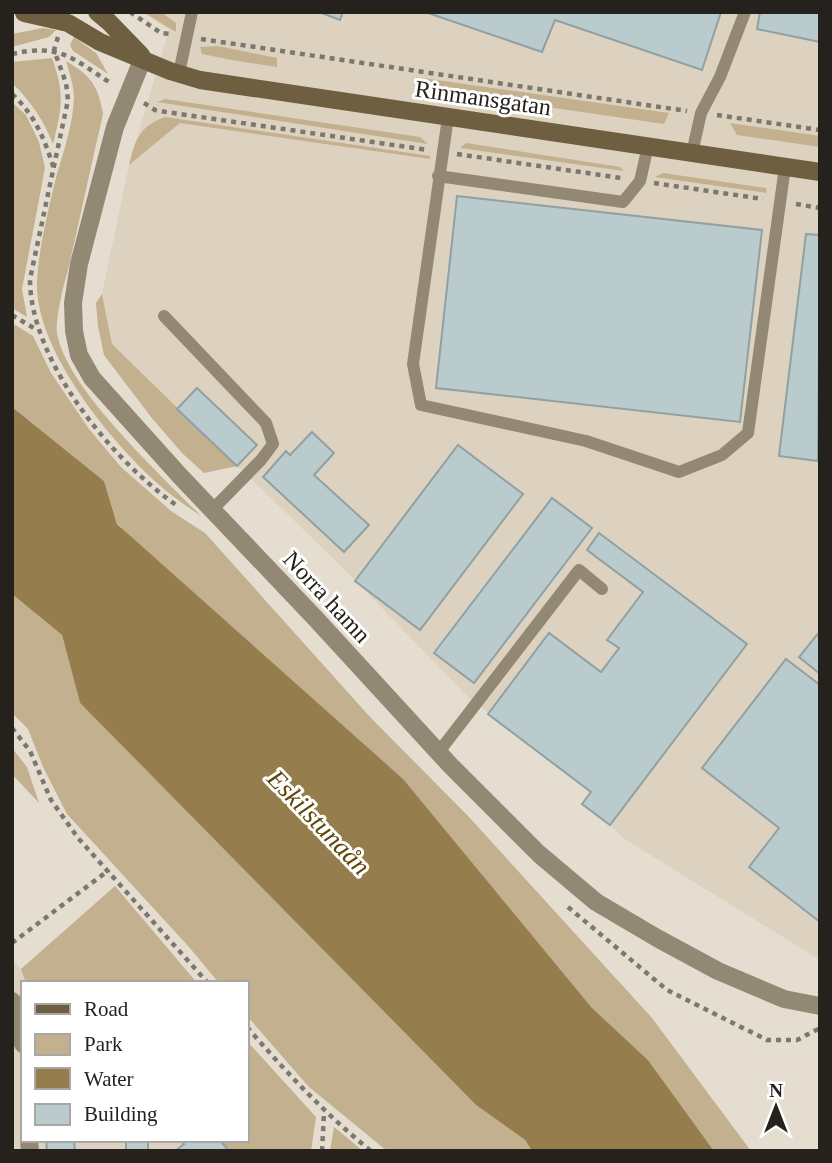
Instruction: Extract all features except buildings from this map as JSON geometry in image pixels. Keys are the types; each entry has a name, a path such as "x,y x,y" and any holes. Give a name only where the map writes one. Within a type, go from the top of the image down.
{"street":[{"name":"Rinmansgatan","path":"97,12 110,22 143,58"},
{"name":"Rinmansgatan","path":"24,13 68,23 100,42 200,80 820,172"},
{"path":"12,17 24,13"},
{"name":"Norra hamn","path":"143,58 115,127 86,239 73,303 74,331 79,355 92,378 438,753 539,854 596,902 657,939 718,971 784,999 820,1006"},
{"path":"12,1000 21,1036"}],"lane":[{"path":"179,73 192,12"},
{"path":"692,153 701,113 720,77 745,12"},
{"path":"448,117 413,364 421,405 586,441 679,472 722,455 748,433 785,167"},
{"path":"438,176 623,202 640,181 648,146"},
{"path":"164,316 266,423 273,444 212,510"},
{"path":"438,753 579,570 602,589"}],"path":[{"path":"130,12 161,33 820,130"},
{"path":"12,54 41,49 54,50 60,64 68,100 54,170 40,130 12,94"},
{"path":"12,315 38,331"},
{"path":"12,728 30,751 46,790 78,838 206,981"},
{"path":"12,943 108,870"},
{"path":"248,1028 324,1112 371,1151"},
{"path":"322,1151 324,1112"}],"shaded area":[{"path":"143,12 820,12 820,960 623,838 582,804 591,792 468,697 343,568 112,344 102,294 129,165 169,30"},
{"path":"12,959 21,969 25,981 21,981 21,1142 222,1142 229,1151 12,1151"}],"green space":[{"path":"143,12 161,12 176,23 176,32"},
{"path":"43,28 56,30 49,37 12,47 12,34"},
{"path":"74,37 96,53 108,74 73,51 70,45"},
{"path":"218,46 277,58 277,67 202,54 200,47"},
{"path":"52,58 61,101 53,144 36,112 12,83 12,62"},
{"path":"66,61 92,82 103,114 60,302 57,333 64,355 96,404 140,455 201,516 158,484 99,420 62,366 40,310 37,284 41,249 73,109 73,88"},
{"path":"416,77 669,113 664,124 417,88"},
{"path":"165,99 420,137 428,144 157,102"},
{"path":"12,102 26,115 39,142 45,168 22,289 27,317 12,308"},
{"path":"165,117 430,156 430,159 180,123 129,165 140,135 149,125"},
{"path":"730,123 820,136 820,147 737,135"},
{"path":"466,143 620,167 624,171 460,148"},
{"path":"663,173 766,188 767,193 655,177"},
{"path":"102,294 112,344 237,466 204,473 182,453 151,417 104,355 96,303"},
{"path":"12,323 33,336 51,373 89,429 121,467 171,511 205,533 370,717 468,816 652,1018 751,1151 714,1151 648,1060 591,1007 117,523 104,481 12,407"},
{"path":"12,594 62,635 80,703 476,1105 525,1140 532,1151 387,1151 309,1087 248,1017 248,981 217,981 67,814 44,769 28,729 12,713"},
{"path":"12,748 27,767 39,803 12,774"},
{"path":"115,886 195,981 25,981 21,969"},
{"path":"248,1042 316,1117 311,1151 229,1151 222,1142 248,1142"},
{"path":"334,1127 363,1151 330,1151"}],"water":[{"name":"Eskilstunaån","path":"12,407 104,481 117,524 403,779 591,1007 648,1060 714,1151 532,1151 525,1140 476,1105 80,703 62,635 12,594"}]}
